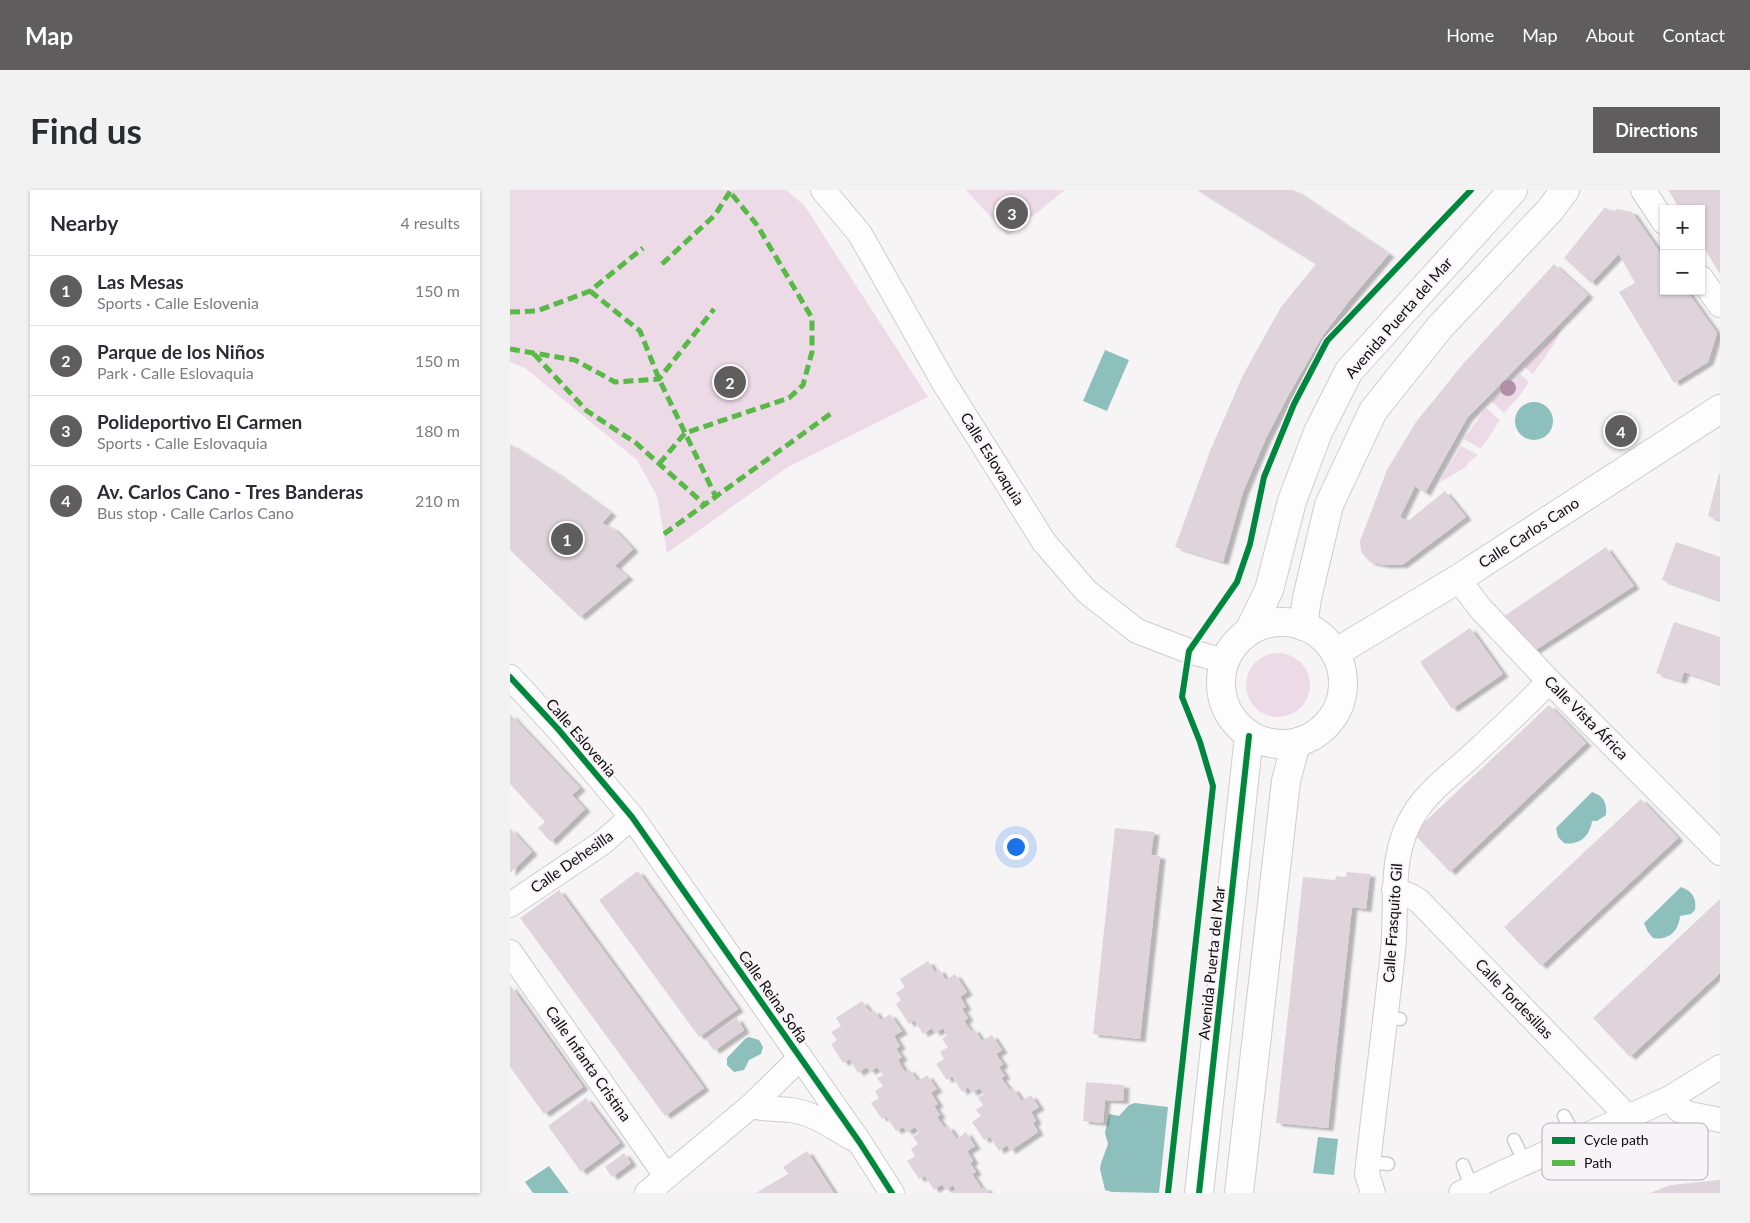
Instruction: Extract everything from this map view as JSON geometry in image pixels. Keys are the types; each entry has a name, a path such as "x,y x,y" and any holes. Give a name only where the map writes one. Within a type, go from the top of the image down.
{"main road":[{"name":"Avenida Puerta del Mar","path":"1249,631 1269,590 1292,501 1315,440 1349,371 1513,190"},
{"path":"1304,626 1307,598 1328,506 1374,410 1440,327 1550,210 1565,190"},
{"name":"Calle Carlos Cano","path":"1335,653 1458,579 1720,409"},
{"path":"1285,622 1304,626 1322,637 1335,653 1343,675 1342,697 1333,718 1317,734 1296,744 1272,744 1249,736 1233,722 1223,703 1220,682 1224,661 1234,644 1249,631 1267,624 1285,622"},
{"name":"Avenida Puerta del Mar","path":"1199,1193 1249,736"},
{"path":"1239,1193 1286,781 1296,744"}],"street":[{"name":"Calle Eslovaquia","path":"823,190 860,234 943,381 1050,549 1087,592 1137,631 1189,651 1224,661"},
{"path":"1643,190 1660,216"},
{"path":"1705,284 1720,305"},
{"name":"Calle Vista África","path":"1458,579 1480,608 1549,682 1720,853"},
{"name":"Calle Eslovenia","path":"510,677 558,729 632,817"},
{"name":"Calle Frasquito Gil","path":"1373,1193 1367,1174 1378,1163 1384,1090 1401,951 1394,890 1398,858 1406,830 1416,811 1432,792 1549,682"},
{"name":"Calle Dehesilla","path":"510,905 602,843 632,817"},
{"name":"Calle Reina Sofía","path":"632,817 860,1143 892,1193"},
{"name":"Calle Tordesillas","path":"1394,890 1419,901 1628,1117"},
{"name":"Calle Infanta Cristina","path":"510,952 666,1176"},
{"path":"647,1193 751,1106 800,1058"},
{"path":"1615,1123 1670,1098 1720,1067"},
{"path":"1670,1098 1679,1110 1720,1120"},
{"path":"751,1106 764,1109 793,1110 807,1114 821,1119 860,1143"},
{"path":"1466,1190 1542,1155"}],"lane":[{"path":"1564,1116 1568,1123"},
{"path":"1514,1140 1525,1162"},
{"path":"1463,1164 1466,1190"}],"shaded area":[{"path":"510,190 786,190 804,205 928,397 788,467 667,553 657,496 637,460 525,368 510,362"},
{"path":"966,190 1065,190 1008,236"},
{"path":"1561,330 1554,344 1533,374 1525,367"},
{"path":"1520,374 1529,382 1504,413 1491,401 1510,386"},
{"path":"1486,408 1500,420 1481,449 1464,439"},
{"path":"1461,446 1478,455 1466,467 1440,482"},
{"path":"1272,653 1284,653 1301,662 1308,673 1310,685 1308,697 1301,708 1284,717 1272,717 1260,712 1251,703 1246,691 1246,679 1251,667 1260,658"}],"water":[{"path":"1105,350 1129,360 1107,411 1083,401"},
{"path":"1534,402 1547,408 1553,421 1547,434 1534,440 1521,434 1515,421 1521,408"},
{"path":"1592,792 1604,800 1606,815 1597,821 1592,821 1589,831 1583,839 1574,843 1564,843 1558,837 1556,828"},
{"path":"1681,887 1693,896 1695,910 1691,914 1680,916 1672,934 1663,938 1653,938 1644,923"},
{"path":"749,1037 759,1040 763,1047 761,1054 749,1060 744,1070 734,1072 727,1065 727,1058"},
{"path":"1135,1103 1168,1107 1159,1193 1112,1192 1105,1190 1100,1169 1108,1144 1105,1133 1109,1114 1119,1116 1129,1105"},
{"path":"1318,1137 1338,1139 1334,1175 1313,1173"},
{"path":"549,1166 569,1193 533,1193 525,1182"}],"building":[{"path":"1197,190 1294,190 1389,254 1323,335 1289,394 1266,438 1243,492 1223,562 1175,547 1210,451 1243,375 1281,307 1316,264"},
{"path":"1668,190 1720,190 1720,274 1705,250 1705,205 1677,205"},
{"path":"1605,207 1612,212 1617,209 1632,212 1660,252 1660,295 1690,295 1717,333 1708,362 1674,383 1619,292 1635,283 1619,254 1591,283 1564,258"},
{"path":"1554,264 1588,295 1467,418 1425,493 1415,486 1400,517 1408,521 1445,491 1466,517 1402,565 1384,565 1370,562 1361,552 1360,541 1387,470 1416,422 1463,364"},
{"path":"510,444 556,473 611,513 602,523 614,529 633,549 615,566 628,577 580,617 510,550"},
{"path":"1720,474 1720,520 1708,516"},
{"path":"1676,542 1720,557 1720,600 1662,580"},
{"path":"1606,547 1634,586 1534,651 1503,617"},
{"path":"1674,622 1720,637 1720,684 1684,672 1681,681 1656,673"},
{"path":"1470,628 1503,674 1452,709 1420,662"},
{"path":"1549,705 1586,743 1450,872 1413,833"},
{"path":"510,714 580,788 572,795 585,809 551,842 538,828 545,822 510,784"},
{"path":"1641,799 1678,838 1541,966 1504,927"},
{"path":"510,828 532,852 510,873"},
{"path":"1115,828 1154,832 1151,855 1160,856 1140,1039 1093,1034"},
{"path":"638,871 738,1009 699,1037 599,900"},
{"path":"1347,872 1370,874 1366,909 1352,907 1328,1128 1276,1123 1303,877 1335,880 1336,876 1346,877"},
{"path":"559,890 704,1088 665,1116 520,918"},
{"path":"1720,899 1720,973 1630,1057 1593,1018"},
{"path":"928,961 935,972 939,969 946,980 955,974 967,992 960,997 966,1007 962,1009 968,1018 964,1021 971,1031 974,1029 982,1041 992,1035 1002,1050 996,1054 1003,1064 999,1067 1005,1076 1001,1078 1010,1090 1013,1088 1022,1101 1031,1095 1039,1107 1031,1112 1036,1121 1033,1123 1038,1132 1010,1151 1007,1145 999,1151 990,1137 984,1140 972,1122 981,1116 976,1110 983,1105 978,1098 984,1094 980,1088 972,1093 968,1087 962,1092 952,1076 947,1080 936,1064 944,1059 940,1052 948,1047 942,1039 947,1035 943,1028 935,1033 932,1028 923,1034 914,1020 909,1024 896,1004 901,1000 896,993 905,987 900,979"},
{"path":"510,985 583,1087 544,1114 510,1067"},
{"path":"862,1001 870,1012 874,1010 881,1020 890,1014 902,1031 894,1036 900,1046 896,1049 902,1057 898,1060 905,1072 909,1069 918,1081 927,1075 937,1089 931,1093 938,1104 934,1106 940,1115 937,1117 945,1128 948,1126 957,1139 966,1132 975,1146 967,1151 973,1161 970,1163 976,1172 972,1174 982,1189 985,1187 989,1193 951,1193 956,1190 953,1185 946,1190 942,1184 934,1190 925,1176 919,1179 907,1161 915,1156 911,1149 918,1144 913,1137 919,1133 915,1127 907,1132 903,1127 896,1131 886,1116 882,1119 871,1103 879,1098 875,1091 883,1086 877,1078 883,1075 877,1067 870,1072 867,1067 858,1073 849,1059 843,1063 831,1044 837,1040 831,1032 841,1026 836,1018"},
{"path":"737,1018 744,1030 714,1051 706,1039"},
{"path":"1086,1082 1124,1085 1123,1101 1105,1100 1103,1123 1083,1121"},
{"path":"586,1098 620,1143 581,1172 548,1126"},
{"path":"807,1151 834,1193 756,1193 788,1174 783,1167"},
{"path":"624,1153 631,1163 612,1177 605,1167"},
{"path":"1720,1180 1720,1193 1650,1193 1671,1185"}],"marked path":[{"path":"662,264 715,215 731,190"},
{"path":"659,464 685,433 789,398 803,385 812,352 812,318 757,225 730,192"},
{"path":"510,312 537,311 590,291 643,248"},
{"path":"590,291 640,331 659,379 716,497"},
{"path":"510,349 575,360 615,382 659,379 714,309"},
{"path":"534,354 587,411 636,443 705,505"},
{"path":"664,534 833,412"}],"cycle path":[{"path":"1168,1193 1213,786 1200,742 1182,697 1189,651 1237,582 1250,544 1264,477 1294,404 1327,341 1471,190"},
{"path":"510,677 558,729 632,817 860,1143 892,1193"},
{"path":"1199,1193 1249,736"}],"place":[{"name":"Polideportivo El Carmen","path":"1012,213"},
{"name":"Parque de los Niños","path":"730,382"},
{"name":"Av. Carlos Cano - Tres Banderas","path":"1621,431"},
{"name":"Las Mesas","path":"567,539"}]}
